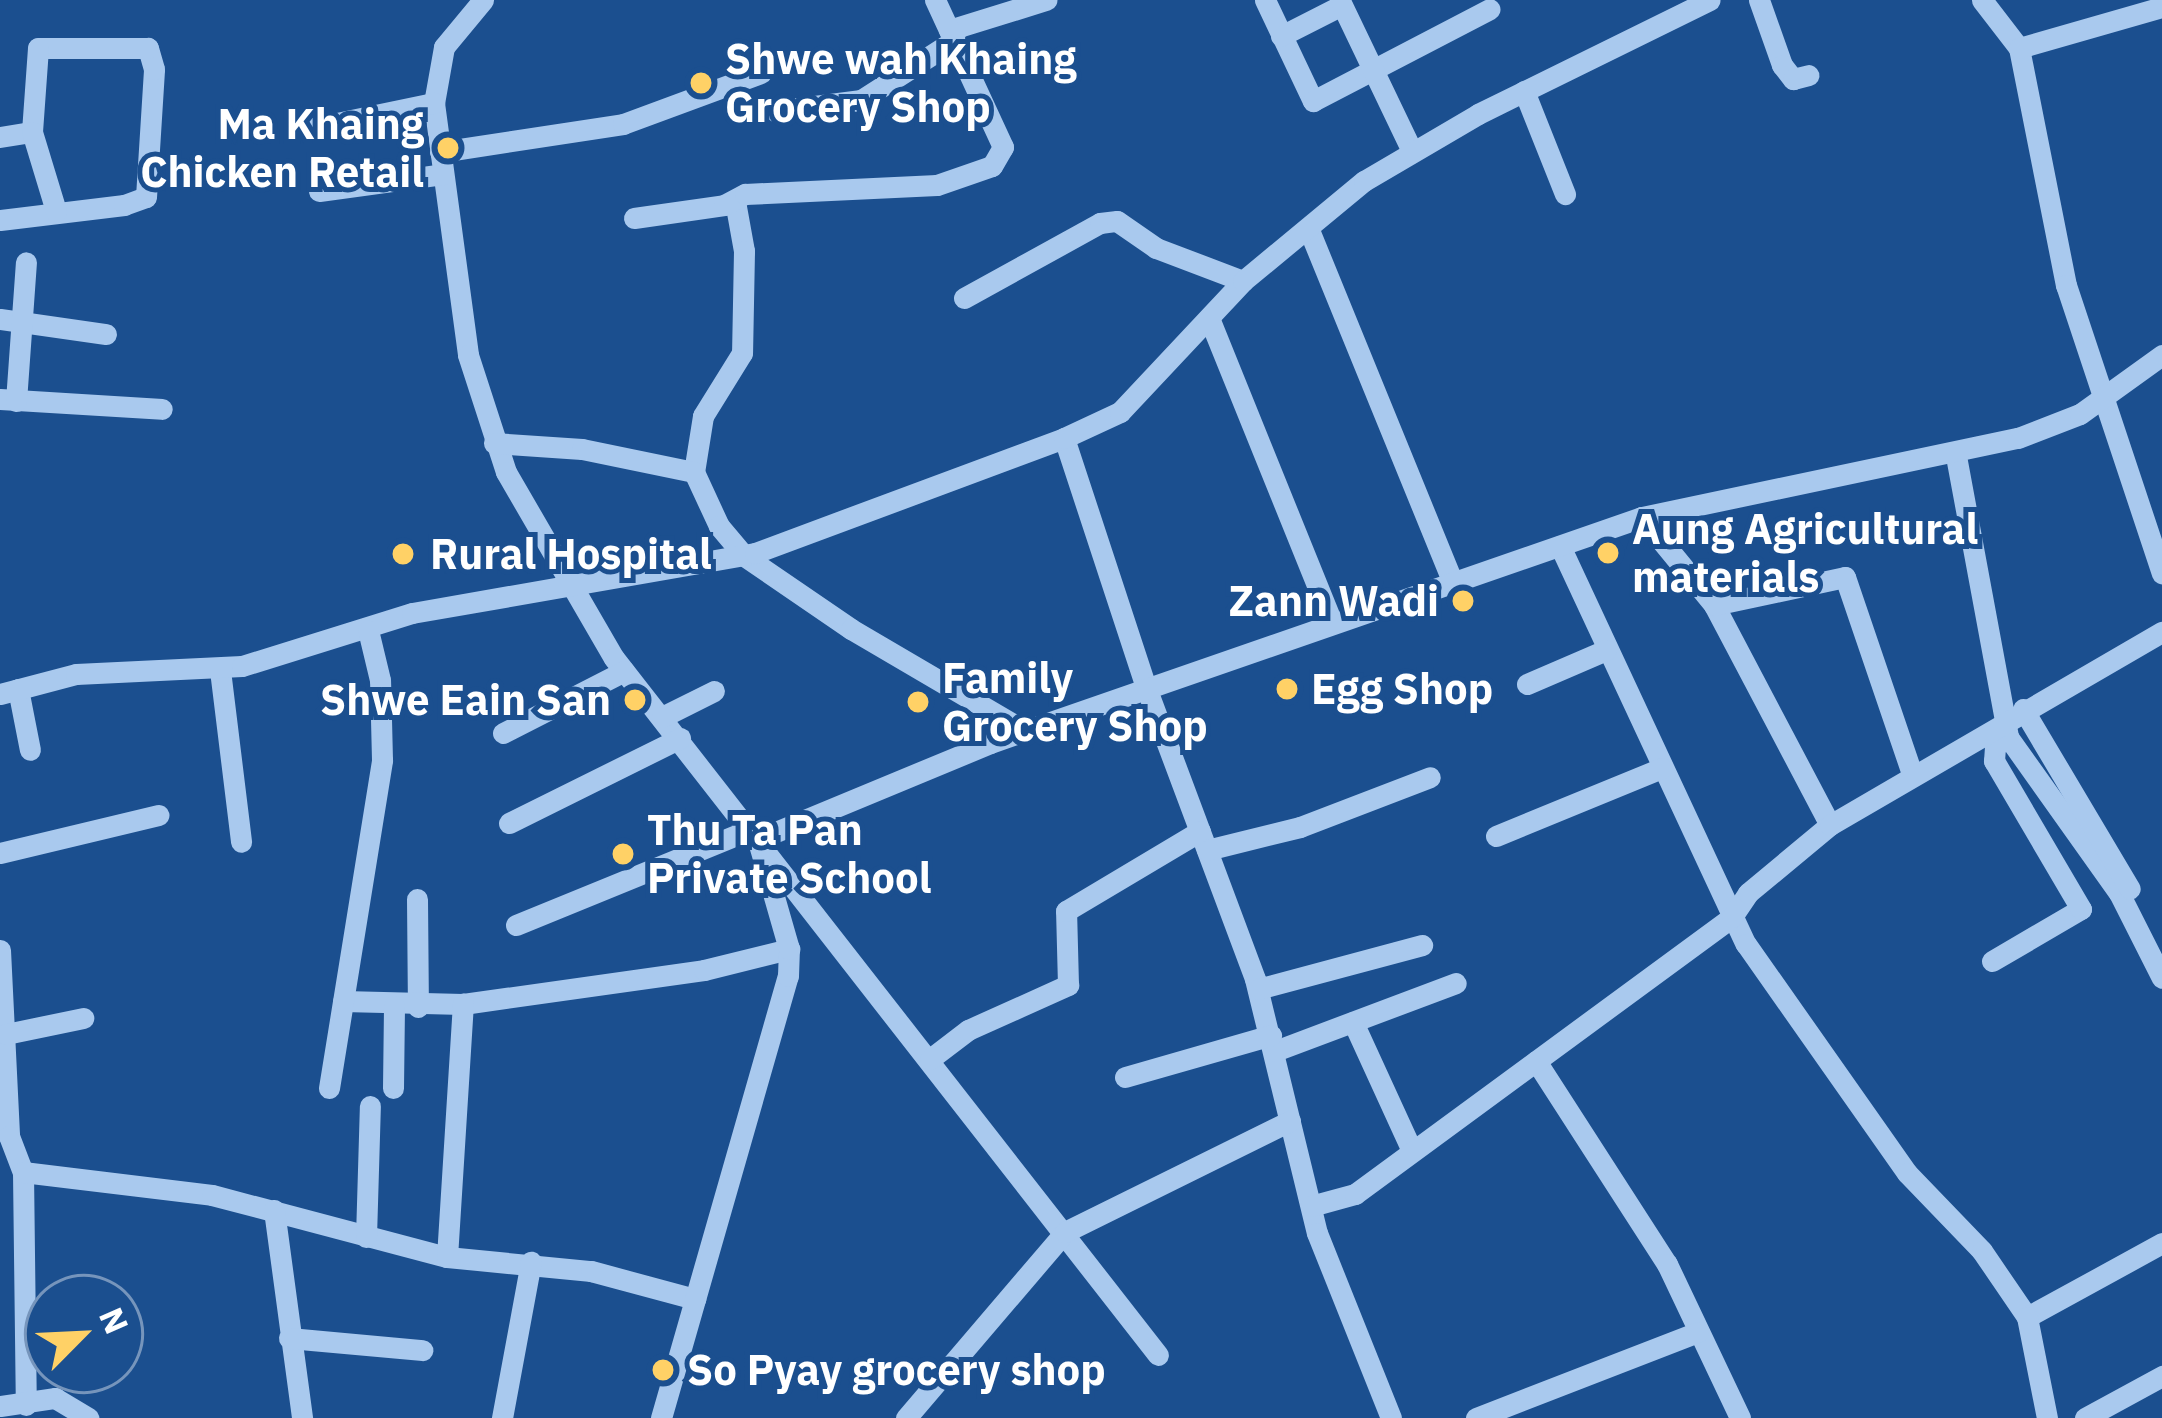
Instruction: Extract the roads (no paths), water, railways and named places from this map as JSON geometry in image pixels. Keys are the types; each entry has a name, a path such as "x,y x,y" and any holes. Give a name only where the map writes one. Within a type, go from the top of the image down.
{"street":[{"path":"483,0 444,47 434,103 468,355 494,442 566,586 624,671 756,834 1158,1355"},
{"path":"634,218 774,191 937,184 992,166 1003,147 935,0"},
{"path":"776,111 861,100 952,35 1046,0"},
{"path":"1265,0 1313,101 1490,9"},
{"path":"30,750 9,692 76,674 220,670 368,630 412,613 743,555 1064,438 1120,412 1243,281 1412,151 1710,0"},
{"path":"1759,0 1782,65 1792,79 1809,75"},
{"path":"1982,0 2019,48 2050,223 2102,398 2162,573"},
{"path":"1281,36 1342,5 1412,151"},
{"path":"2019,48 2162,7"},
{"path":"0,220 146,197 154,69 148,48 38,48 32,132 56,211"},
{"path":"319,191 623,124 761,73"},
{"path":"1524,91 1565,194"},
{"path":"308,129 434,103"},
{"path":"0,137 32,132"},
{"path":"735,201 744,251 742,353 703,416 694,472 743,555 1025,731"},
{"path":"964,298 1100,223 1117,221 1156,248 1243,281"},
{"path":"1309,230 1453,580"},
{"path":"26,262 10,320 8,400 162,409"},
{"path":"1209,318 1333,623"},
{"path":"10,320 106,334"},
{"path":"516,926 1025,731 1642,517 1956,456 2080,414 2162,355"},
{"path":"1064,438 1147,690 1258,989 1311,1206 1391,1418"},
{"path":"494,442 582,448 694,472"},
{"path":"1956,456 2013,722 2119,893 2162,978"},
{"path":"1642,517 1714,605 1830,825"},
{"path":"1561,546 1732,917 1907,1173 1982,1251 2027,1318 2047,1418"},
{"path":"1714,605 1845,577 1911,771"},
{"path":"329,1088 382,760 380,680 368,630"},
{"path":"1311,1206 1355,1194 1732,917 1748,893 1830,825 1911,771 2013,722 2162,632"},
{"path":"1527,685 1606,650"},
{"path":"220,670 241,842"},
{"path":"503,734 624,671"},
{"path":"662,717 714,691"},
{"path":"2013,722 2162,948"},
{"path":"1992,962 2081,909 1994,761 1995,746 2013,722"},
{"path":"509,824 680,739"},
{"path":"1496,836 1662,767"},
{"path":"931,1059 968,1030 1068,985 1066,911 1204,840 1300,827 1430,777"},
{"path":"0,853 158,815"},
{"path":"661,1418 784,999 789,949 756,834"},
{"path":"417,899 418,1006"},
{"path":"1258,989 1422,945"},
{"path":"343,1001 394,1006 463,1004 704,970 789,949"},
{"path":"0,950 9,1136 23,1172 26,1406"},
{"path":"1125,1077 1353,1022 1456,982"},
{"path":"447,1257 463,1004"},
{"path":"394,1006 394,1088"},
{"path":"6,1034 83,1018"},
{"path":"1353,1022 1412,1151"},
{"path":"1536,1061 1667,1264 1740,1418"},
{"path":"366,1237 370,1106"},
{"path":"906,1418 1065,1232 1290,1121"},
{"path":"23,1172 274,1210 447,1257 531,1262 695,1299"},
{"path":"274,1210 302,1418"},
{"path":"2027,1318 2158,1252"},
{"path":"502,1418 531,1262"},
{"path":"1476,1418 1698,1332"},
{"path":"290,1338 422,1349"},
{"path":"2085,1418 2162,1376"},
{"path":"0,1406 26,1406 55,1398 88,1418"}],"place":[{"name":"Shwe wah Khaing Grocery Shop","path":"701,83"},
{"name":"Ma Khaing Chicken Retail","path":"448,148"},
{"name":"Aung Agricultural materials","path":"1608,553"},
{"name":"Rural Hospital","path":"403,554"},
{"name":"Zann Wadi","path":"1463,601"},
{"name":"Egg Shop","path":"1287,689"},
{"name":"Shwe Eain San","path":"635,700"},
{"name":"Family Grocery Shop","path":"918,702"},
{"name":"Thu Ta Pan Private School","path":"623,854"},
{"name":"So Pyay grocery shop","path":"663,1370"}]}
